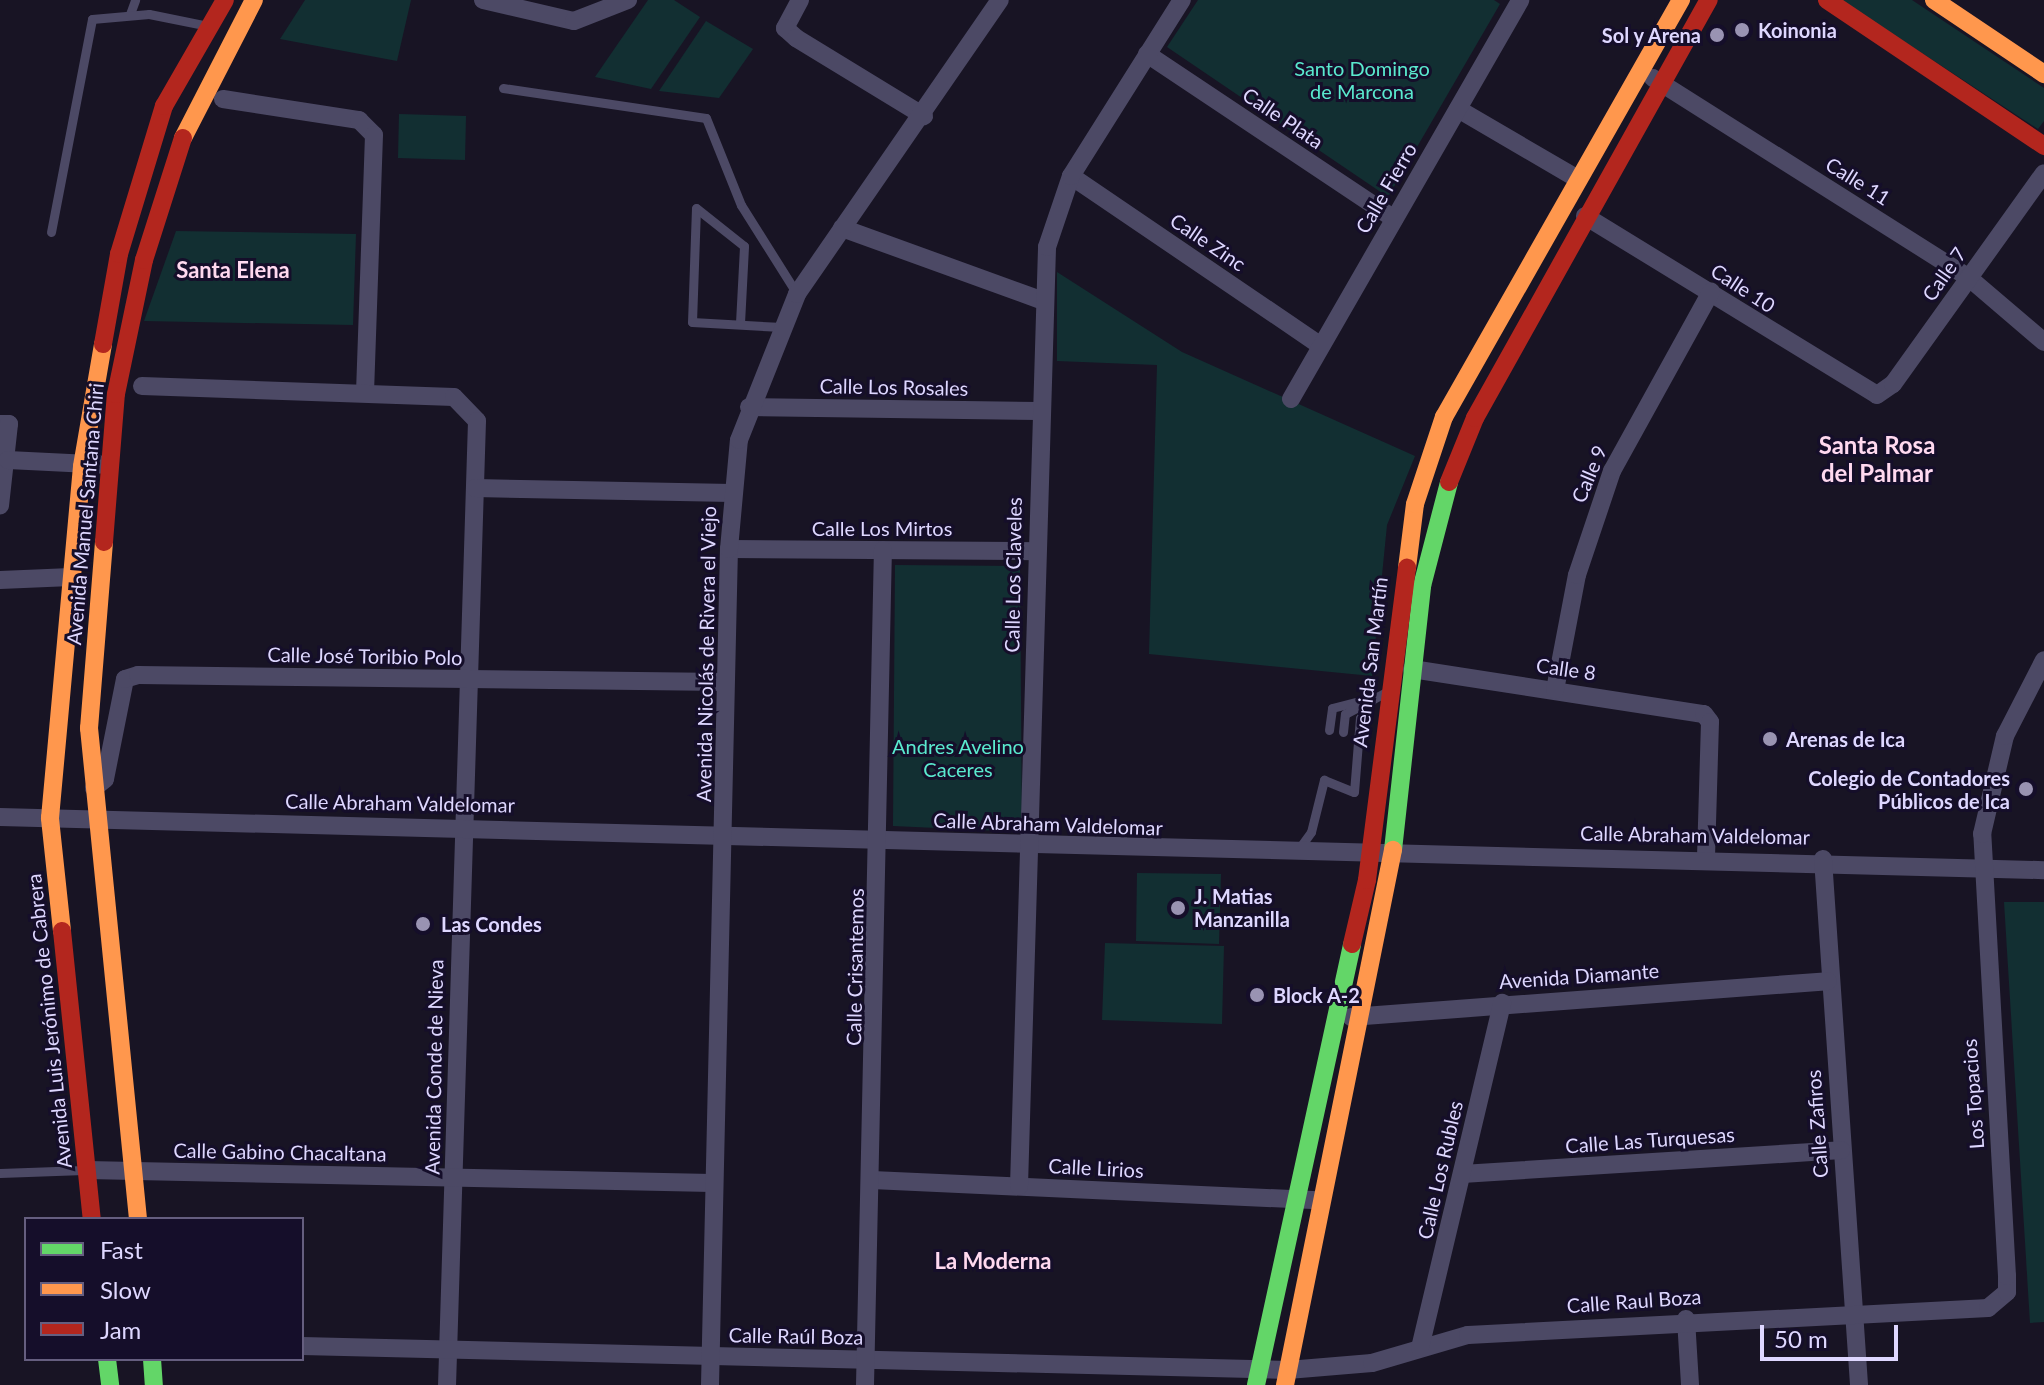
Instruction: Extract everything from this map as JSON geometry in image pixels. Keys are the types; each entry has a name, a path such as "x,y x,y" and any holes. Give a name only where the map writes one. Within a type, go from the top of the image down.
{"main road":[{"name":"Avenida Manuel Santana Chiri","path":"50,818 82,466 119,254 164,106 225,0"},
{"name":"Avenida Manuel Santana Chiri","path":"93,819 89,728 116,394 144,260 192,109 254,0"},
{"name":"Avenida San Martín","path":"1258,1377 1291,1199 1371,854 1380,696 1415,504 1440,429 1681,0"},
{"path":"1287,1377 1318,1200 1393,855 1412,669 1433,533 1460,449 1585,216 1709,0"},
{"path":"1827,0 2044,146"},
{"path":"1934,0 2044,74"},
{"name":"Avenida Luis Jerónimo de Cabrera","path":"50,818 92,1217"},
{"path":"93,819 138,1217"},
{"path":"107,1361 110,1385"},
{"path":"152,1361 154,1385"}],"street":[{"path":"483,0 574,21 628,0"},
{"path":"800,0 785,28 796,38 924,116"},
{"name":"Avenida Nicolás de Rivera el Viejo","path":"710,1385 712,1183 724,834 729,549 732,493 749,407 797,294 924,116 1000,0"},
{"name":"Calle Los Claveles","path":"1019,1186 1031,846 1039,411 1047,247 1071,176 1182,0"},
{"name":"Calle Fierro","path":"1291,399 1520,0"},
{"name":"Calle Plata","path":"1147,54 1394,219"},
{"name":"Calle 11","path":"1641,69 1968,277 2044,342"},
{"path":"142,386 365,392 371,129 359,120 223,99"},
{"path":"1458,109 1578,179"},
{"name":"Calle 7","path":"1877,395 1893,384 2044,173"},
{"name":"Calle Zinc","path":"1071,176 1320,345"},
{"name":"Calle 10","path":"1585,216 1877,395"},
{"path":"842,228 1044,301"},
{"name":"Calle 9","path":"1555,690 1577,575 1612,471 1711,292"},
{"name":"Avenida Conde de Nieva","path":"365,392 454,397 474,414 475,488 459,826 455,1177 447,1385"},
{"name":"Calle Los Rosales","path":"749,407 1039,411"},
{"path":"0,424 9,424 8,460 0,506"},
{"path":"8,460 110,465"},
{"path":"475,488 732,493"},
{"name":"Calle Los Mirtos","path":"729,549 1036,551"},
{"name":"Calle Crisantemos","path":"865,1385 881,840 883,550"},
{"path":"0,580 71,577"},
{"name":"Los Topacios","path":"1988,1308 2007,1292 2007,1276 1981,868 1994,767 2044,660"},
{"name":"Calle 8","path":"1412,669 1694,710 1710,722 1706,856"},
{"name":"Calle José Toribio Polo","path":"92,790 105,779 125,679 138,675 725,682"},
{"name":"Calle Abraham Valdelomar","path":"0,817 459,826 1393,855 1823,859 2044,870"},
{"name":"Calle Zafiros","path":"1823,859 1828,981 1859,1385"},
{"name":"Avenida Diamante","path":"1333,1019 1502,1003 1828,981"},
{"name":"Calle Los Rubles","path":"1420,1348 1502,1003"},
{"name":"Calle Las Turquesas","path":"1462,1174 1841,1150"},
{"name":"Calle Gabino Chacaltana","path":"87,1170 712,1183"},
{"name":"Calle Lirios","path":"872,1180 1318,1200"},
{"name":"Calle Raul Boza","path":"1287,1377 1372,1363 1468,1335 1686,1319 1988,1308"},
{"path":"1686,1319 1690,1385"},
{"name":"Calle Raúl Boza","path":"304,1346 865,1360 1287,1377"}],"lane":[{"path":"130,14 135,0"},
{"path":"51,232 85,33 92,19 130,14 208,26"},
{"path":"503,88 714,123 741,205 797,294"},
{"path":"740,323 744,246 696,208 692,322 782,327"},
{"path":"1329,730 1332,708 1380,696"},
{"path":"1354,792 1360,718 1380,696"},
{"path":"1343,732 1345,714 1360,702"},
{"path":"1296,852 1311,832 1324,780 1376,800"},
{"path":"1339,782 1354,792"},
{"path":"0,1173 87,1170"}],"green space":[{"path":"305,0 411,0 397,61 280,39"},
{"path":"648,0 674,0 700,17 651,89 595,77"},
{"name":"Santo Domingo de Marcona","path":"1198,0 1494,0 1500,4 1388,197 1167,47"},
{"path":"1841,0 1912,0 2044,88 2044,121 2038,129"},
{"path":"706,21 753,49 719,98 659,91"},
{"path":"399,114 466,116 465,160 398,158"},
{"path":"176,231 356,234 353,325 144,321"},
{"path":"1057,272 1182,352 1415,456 1387,525 1372,676 1149,654 1157,365 1057,361"},
{"name":"Andres Avelino Caceres","path":"895,565 1020,566 1022,832 893,826"},
{"name":"J. Matias Manzanilla","path":"1137,873 1221,874 1219,944 1136,941"},
{"path":"2004,902 2044,902 2044,1322 2030,1323"},
{"name":"J. Matias Manzanilla","path":"1105,943 1224,946 1222,1024 1102,1020"}],"traffic: fast":[{"path":"1393,850 1422,586 1449,482"},
{"path":"1256,1385 1352,944"},
{"path":"107,1361 110,1385"},
{"path":"152,1361 154,1385"}],"traffic: slow":[{"path":"183,138 254,0"},
{"path":"1407,568 1415,504 1444,417 1681,0"},
{"path":"1934,0 2044,74"},
{"path":"62,931 50,818 82,466 103,344"},
{"path":"104,542 89,728 138,1217"},
{"path":"1285,1385 1393,850"}],"traffic: jam":[{"path":"103,344 119,254 164,106 225,0"},
{"path":"1449,482 1475,418 1709,0"},
{"path":"1827,0 2044,146"},
{"path":"104,542 116,394 144,260 183,138"},
{"path":"1352,944 1367,880 1407,568"},
{"path":"62,931 92,1217"}],"place":[{"name":"Koinonia","path":"1742,30"},
{"name":"Sol y Arena","path":"1717,35"},
{"name":"Arenas de Ica","path":"1770,739"},
{"name":"Colegio de Contadores Públicos de Ica","path":"2026,789"},
{"name":"J. Matias Manzanilla","path":"1178,908"},
{"name":"Las Condes","path":"423,924"},
{"name":"Block A-2","path":"1257,995"}],"district":[{"name":"Santa Elena","path":"233,270"},
{"name":"Santa Rosa del Palmar","path":"1877,459"},
{"name":"La Moderna","path":"993,1261"}]}
